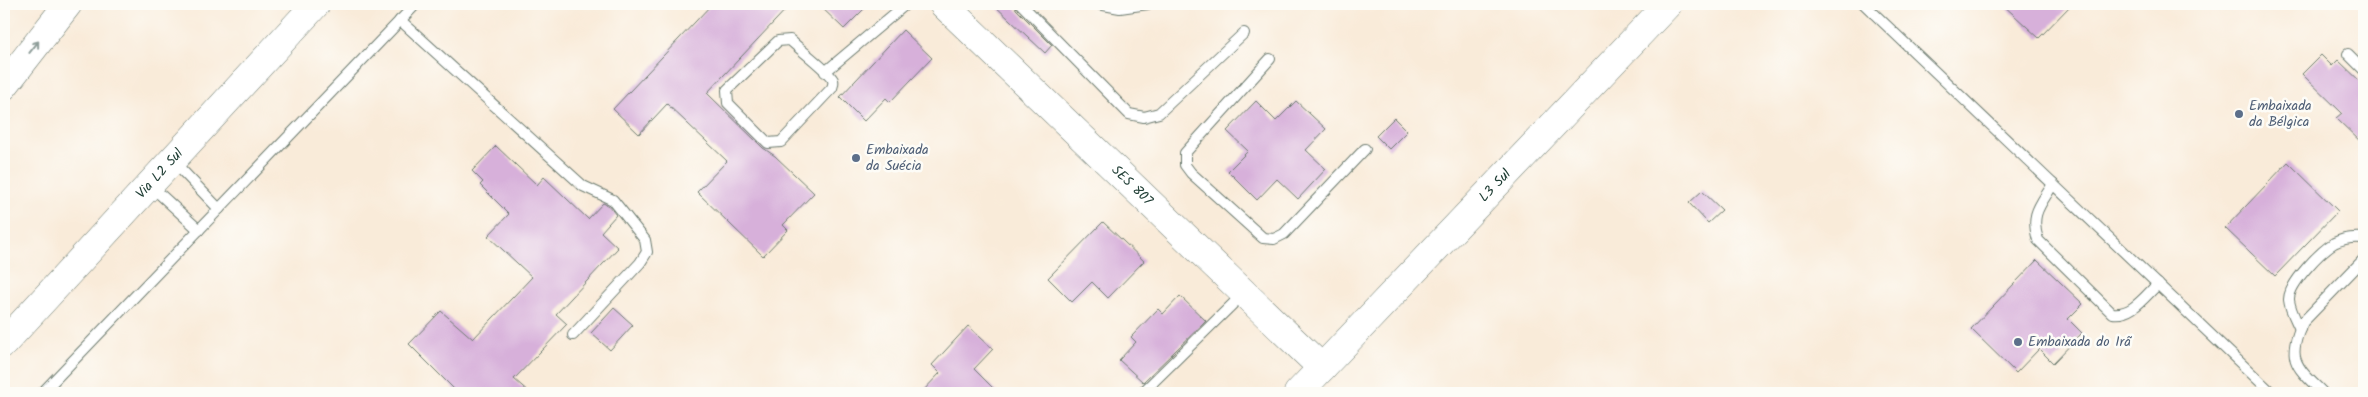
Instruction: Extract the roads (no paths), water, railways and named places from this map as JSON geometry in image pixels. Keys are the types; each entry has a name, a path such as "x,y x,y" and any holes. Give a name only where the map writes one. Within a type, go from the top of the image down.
{"main road":[{"path":"4,86 68,4"},
{"name":"Via L2 Sul","path":"4,343 316,4"},
{"name":"SES 807","path":"943,4 1322,368"},
{"name":"L3 Sul","path":"1298,393 1668,4"}],"lane":[{"path":"42,393 416,4"},
{"path":"825,72 906,4"},
{"path":"1021,4 1129,114 1144,117 1159,113 1244,33"},
{"path":"1098,4 1120,8 1148,4"},
{"path":"1864,4 2272,393"},
{"path":"400,20 583,186 613,200 645,240 646,252 640,263 573,335"},
{"path":"790,40 825,72 833,80 832,88 781,142 768,143 728,104 726,98 727,90 778,41 790,40"},
{"path":"2348,54 2364,70"},
{"path":"1270,59 1185,153 1185,165 1191,173 1264,238 1274,239 1284,234 1365,149"},
{"path":"172,160 219,209"},
{"path":"2053,184 2037,210 2034,224 2038,240 2112,313 2120,314 2129,311 2158,284"},
{"path":"150,185 199,230"},
{"path":"2300,329 2289,301 2295,282 2324,250 2334,243 2344,239 2364,238"},
{"path":"2323,393 2298,367 2294,358 2293,347 2303,322 2364,259"},
{"path":"1142,393 1244,293"}],"place":[{"name":"Embaixada da Bélgica","path":"2239,114"},
{"name":"Embaixada da Suécia","path":"856,158"},
{"name":"Embaixada do Irã","path":"2018,342"}]}
